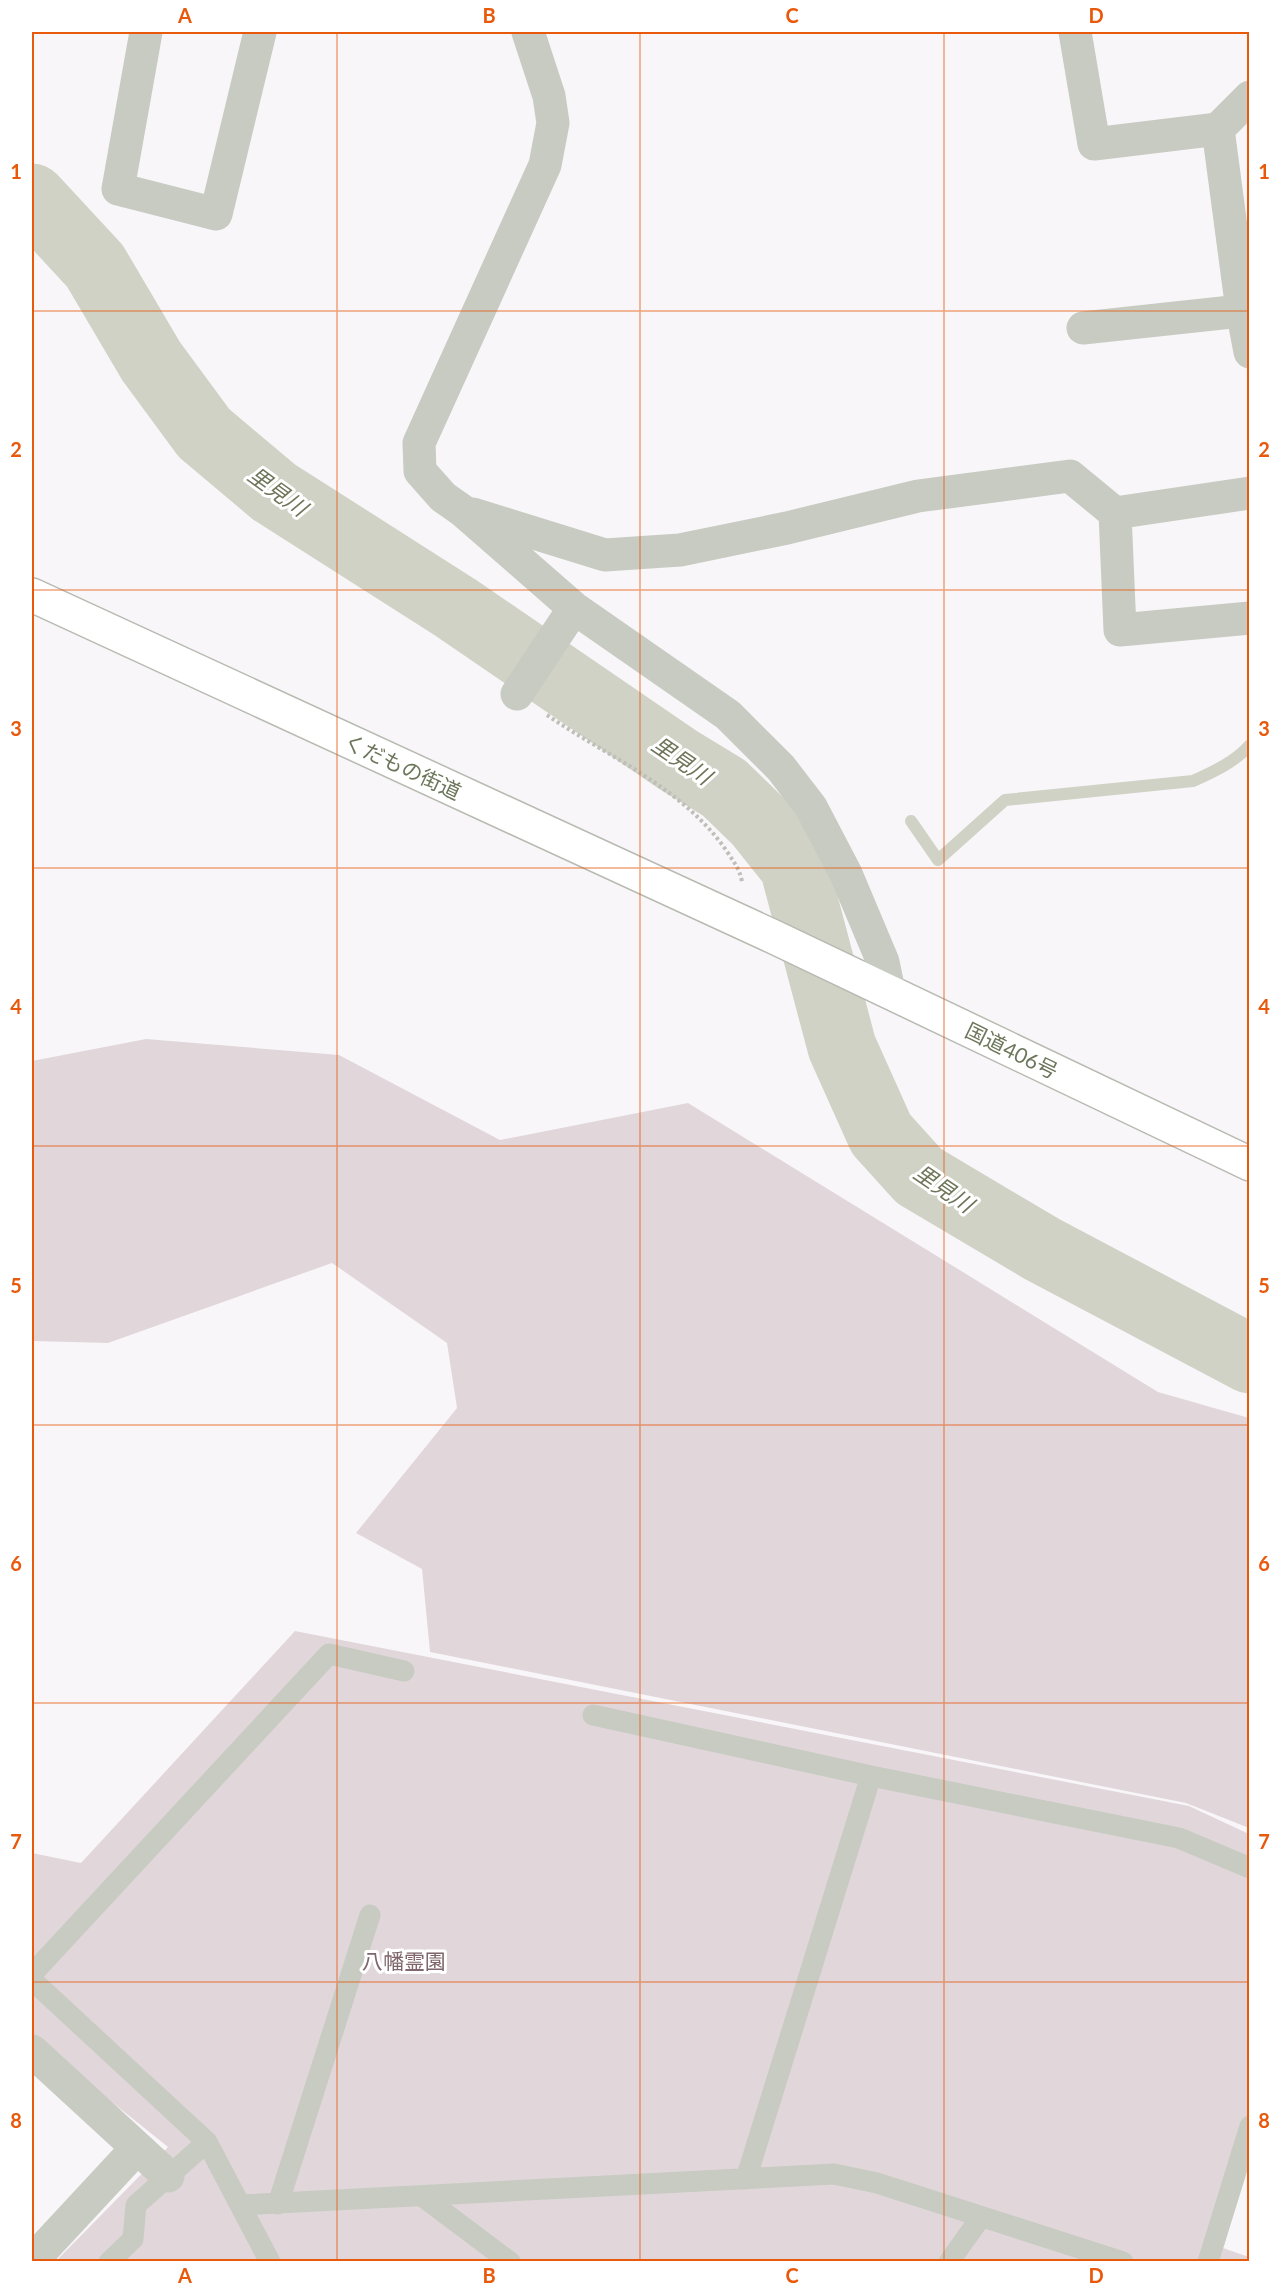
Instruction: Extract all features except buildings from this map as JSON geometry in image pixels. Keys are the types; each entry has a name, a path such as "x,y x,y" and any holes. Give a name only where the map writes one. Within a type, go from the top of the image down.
{"highway":[{"name":"くだもの街道","path":"32,595 760,931"},
{"name":"国道406号","path":"760,931 1250,1164"}],"street":[{"path":"146,32 118,189 216,214 260,32"},
{"path":"528,32 549,96 553,123 545,165 419,443 420,471 443,497 463,511 570,614 728,715 781,768 811,807 846,874 883,962 875,985"},
{"path":"1076,32 1094,144 1218,129 1250,97"},
{"path":"1218,129 1246,310 1250,352"},
{"path":"1083,328 1246,310"},
{"path":"463,511 605,555 680,550 787,528 918,496 1070,476 1115,513 1250,493"},
{"path":"1115,513 1120,630 1250,618"},
{"path":"520,689 570,614"},
{"path":"32,2051 168,2176"},
{"path":"32,2260 137,2148"}],"lane":[{"path":"32,1974 329,1653 404,1671"},
{"path":"593,1715 871,1776 1179,1838 1250,1868"},
{"path":"746,2179 871,1776"},
{"path":"278,2204 370,1914"},
{"path":"32,1980 207,2142 270,2262"},
{"path":"1208,2262 1250,2126"},
{"path":"134,2262 133,2239 136,2205 207,2142"},
{"path":"241,2205 834,2174 877,2182 1123,2262"},
{"path":"422,2196 510,2262"},
{"path":"949,2262 981,2217"},
{"path":"109,2262 133,2239"}],"path":[{"path":"520,689 560,723 672,794 717,837 741,872 760,931"}],"green space":[{"path":"146,1039 339,1055 500,1140 688,1103 1158,1392 1249,1418 1249,1828 1186,1803 430,1652 422,1569 356,1533 457,1408 447,1343 332,1263 108,1343 32,1341 32,1061"},
{"name":"八幡霊園","path":"295,1631 1189,1806 1249,1834 1249,2165 1223,2248 1249,2257 1249,2261 56,2261 168,2147 32,2038 32,1853 81,1863"}],"waterway":[{"name":"里見川","path":"32,198 95,266 151,361 204,433 274,492 456,608 678,760 724,788 758,821 794,866 842,1047 881,1134 919,1176 1042,1249 1250,1359"},
{"path":"911,821 938,860 1005,800 1193,781 1231,761 1250,745"}]}
